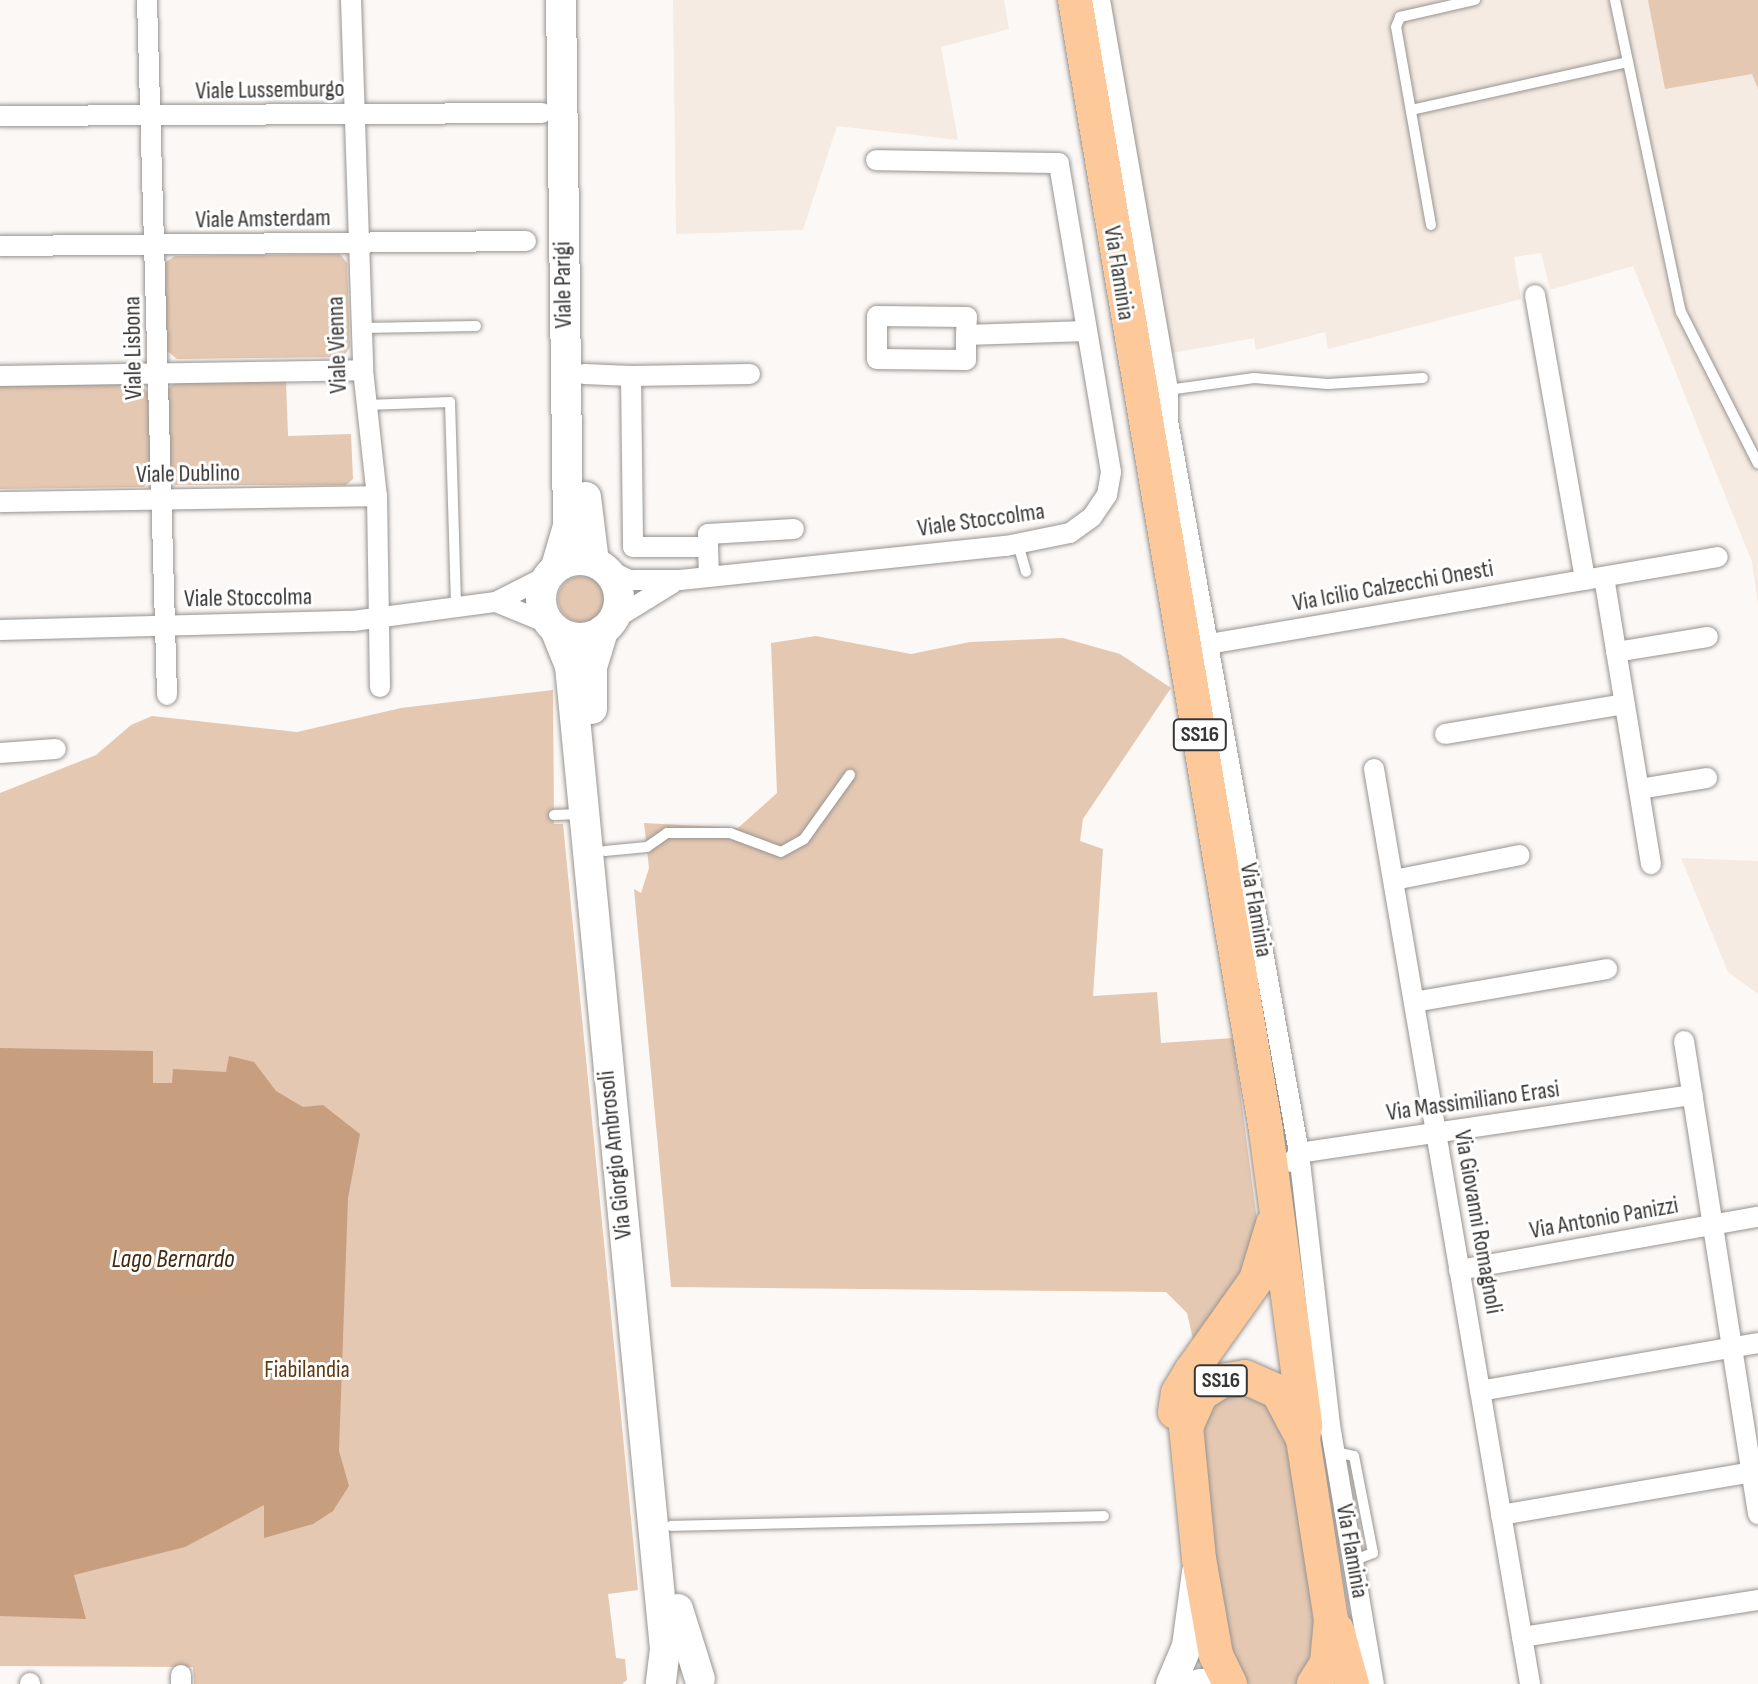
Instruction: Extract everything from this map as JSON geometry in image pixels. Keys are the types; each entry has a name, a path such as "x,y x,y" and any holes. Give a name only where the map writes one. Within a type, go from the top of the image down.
{"main road":[{"name":"Viale Parigi","path":"552,571 568,526 561,0"},
{"name":"Viale Parigi","path":"581,0 586,532 600,565"},
{"name":"Via Flaminia","path":"1075,0 1144,339 1299,1372 1324,1447 1344,1575 1331,1619 1327,1663 1314,1684"},
{"path":"575,559 600,565 618,588 608,625 578,638 552,626 541,605 552,571 575,559"},
{"name":"Via Giorgio Ambrosoli","path":"608,625 592,677 594,777 605,851 653,1532 679,1621 705,1681"},
{"name":"Via Giorgio Ambrosoli","path":"552,626 570,666 568,814 653,1532 665,1649 664,1684"},
{"name":"Via Flaminia","path":"1230,1684 1216,1655 1188,1481 1175,1436 1178,1393 1256,1280 1275,1196"},
{"name":"Via Flaminia","path":"1188,1481 1189,1415 1201,1394 1221,1381 1245,1377 1268,1384 1324,1447"},
{"path":"1171,1684 1187,1646 1199,1559"},
{"name":"Via Flaminia","path":"1331,1619 1352,1684"},
{"path":"664,1684 705,1681"},
{"path":"1200,1684 1215,1684"}],"street":[{"name":"Viale Lisbona","path":"147,0 157,246 167,695"},
{"name":"Viale Vienna","path":"351,0 363,370 377,496 380,687"},
{"name":"Via Flaminia","path":"1100,0 1144,339 1168,390 1168,421 1299,1153 1324,1447"},
{"name":"Viale Lussemburgo","path":"0,116 151,118 542,113"},
{"name":"Viale Stoccolma","path":"600,565 630,580 680,580 1018,544 1070,533 1092,517 1107,495 1111,472 1059,163 876,160"},
{"name":"Viale Amsterdam","path":"0,246 526,241"},
{"path":"1535,295 1595,578 1616,652 1651,864"},
{"path":"877,316 967,317 966,335 966,360 877,359 877,316"},
{"path":"966,335 1087,331"},
{"path":"0,376 159,376 363,370"},
{"path":"584,374 750,374"},
{"path":"631,376 633,547 708,547"},
{"name":"Viale Dublino","path":"0,502 377,496"},
{"path":"709,577 708,534 794,529"},
{"name":"Via Icilio Calzecchi Onesti","path":"1209,644 1718,557"},
{"name":"Viale Stoccolma","path":"0,630 377,618 496,602 552,571"},
{"name":"Viale Stoccolma","path":"608,625 632,604 680,580"},
{"name":"Viale Stoccolma","path":"496,602 552,626"},
{"path":"1616,652 1708,637"},
{"path":"1445,734 1625,704"},
{"path":"0,753 56,749"},
{"name":"Via Giovanni Romagnoli","path":"1374,769 1530,1684"},
{"path":"1639,789 1707,778"},
{"path":"1394,880 1520,855"},
{"path":"1414,1002 1607,969"},
{"path":"1684,1041 1732,1348 1755,1471 1758,1514"},
{"name":"Via Massimiliano Erasi","path":"1299,1153 1693,1095"},
{"path":"1275,1196 1299,1153"},
{"name":"Via Antonio Panizzi","path":"1459,1270 1758,1217"},
{"path":"1480,1391 1758,1343"},
{"path":"1501,1515 1755,1471"},
{"name":"Via Flaminia","path":"1344,1575 1374,1684"},
{"path":"1522,1637 1758,1600"}],"lane":[{"path":"1431,225 1396,27 1400,17 1475,0"},
{"path":"1615,0 1681,312 1758,464"},
{"path":"1411,110 1628,62"},
{"path":"362,328 476,326"},
{"path":"1168,390 1254,378 1328,384 1423,378"},
{"path":"366,405 450,402 456,607"},
{"path":"1018,544 1026,572"},
{"path":"605,851 647,847 667,833 730,833 781,852 804,839 850,775"},
{"path":"1324,1447 1354,1456 1373,1553 1344,1575"},
{"path":"653,1532 1104,1516"}],"shaded area":[{"path":"673,0 1004,0 1009,29 941,47 958,140 837,126 803,230 676,234"},
{"path":"1106,0 1758,0 1758,606 1752,562 1633,266 1550,290 1541,253 1514,257 1521,299 1328,349 1325,332 1256,350 1254,338 1168,354"},
{"path":"1681,858 1758,861 1758,994 1728,972"}],"green space":[{"path":"1648,0 1758,0 1758,89 1752,74 1665,89"},
{"path":"340,254 347,263 350,347 343,357 177,359 165,349 164,263 175,256"},
{"path":"286,381 288,436 351,434 353,479 346,485 175,485 167,476 167,390 176,382"},
{"path":"141,384 148,393 151,477 144,487 0,489 0,385"},
{"path":"581,576 597,583 604,599 597,615 581,622 565,615 558,599 565,583"},
{"path":"816,636 911,654 970,642 1063,638 1120,654 1171,688 1083,819 1080,841 1103,849 1093,996 1157,992 1161,1043 1233,1038 1259,1235 1253,1259 1195,1348 1187,1313 1166,1292 671,1287 634,889 641,893 649,868 644,823 738,828 777,793 771,643"},
{"name":"Fiabilandia","path":"553,690 554,824 563,824 638,1590 608,1594 616,1658 625,1659 627,1680 622,1684 194,1684 193,1667 0,1666 0,793 96,755 131,725 152,716 297,732 401,708"},
{"path":"1251,1388 1284,1416 1320,1646 1300,1684 1249,1684 1234,1668 1195,1440 1209,1400"}],"water":[{"name":"Lago Bernardo","path":"0,1048 153,1051 153,1083 172,1083 173,1069 226,1072 229,1056 254,1062 276,1091 303,1107 323,1105 360,1134 348,1198 339,1451 349,1486 333,1511 313,1524 264,1538 264,1505 185,1547 74,1575 86,1619 0,1616"}]}
